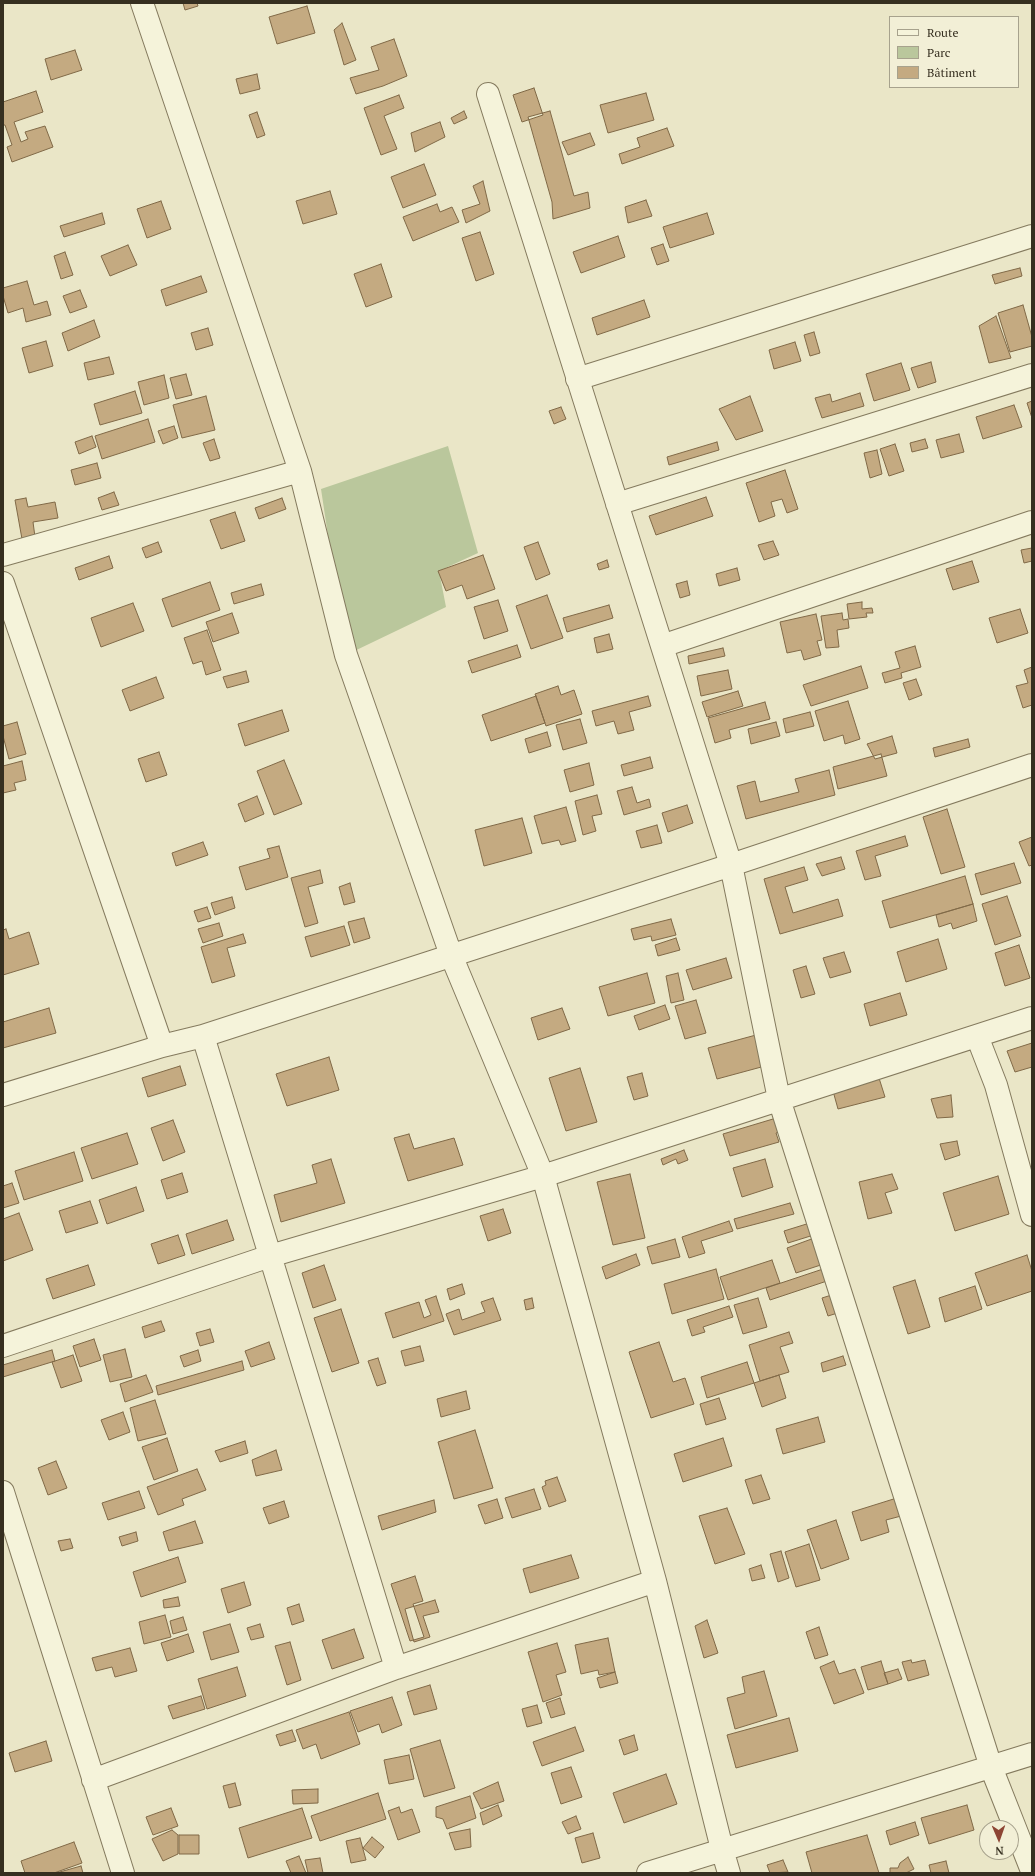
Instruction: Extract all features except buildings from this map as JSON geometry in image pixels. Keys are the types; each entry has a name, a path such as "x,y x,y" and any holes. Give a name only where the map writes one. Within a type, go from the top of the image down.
{"street":[{"path":"142,3 300,471 346,655 451,955 543,1176 655,1581 729,1873"},
{"path":"488,94 731,865 779,1099 991,1767 1032,1871"},
{"path":"577,379 1032,236"},
{"path":"617,504 1032,375"},
{"path":"3,555 300,471"},
{"path":"662,646 1032,522"},
{"path":"3,583 162,1046"},
{"path":"3,1095 162,1046 203,1036 731,865 1032,764"},
{"path":"3,1346 270,1256 543,1176 1032,1018"},
{"path":"203,1036 396,1668"},
{"path":"976,1036 996,1085 1032,1215"},
{"path":"3,1492 123,1873"},
{"path":"93,1780 396,1668 655,1581"},
{"path":"648,1873 1032,1754"}],"green space":[{"path":"448,446 478,553 439,571 446,607 346,655 321,489"}]}
